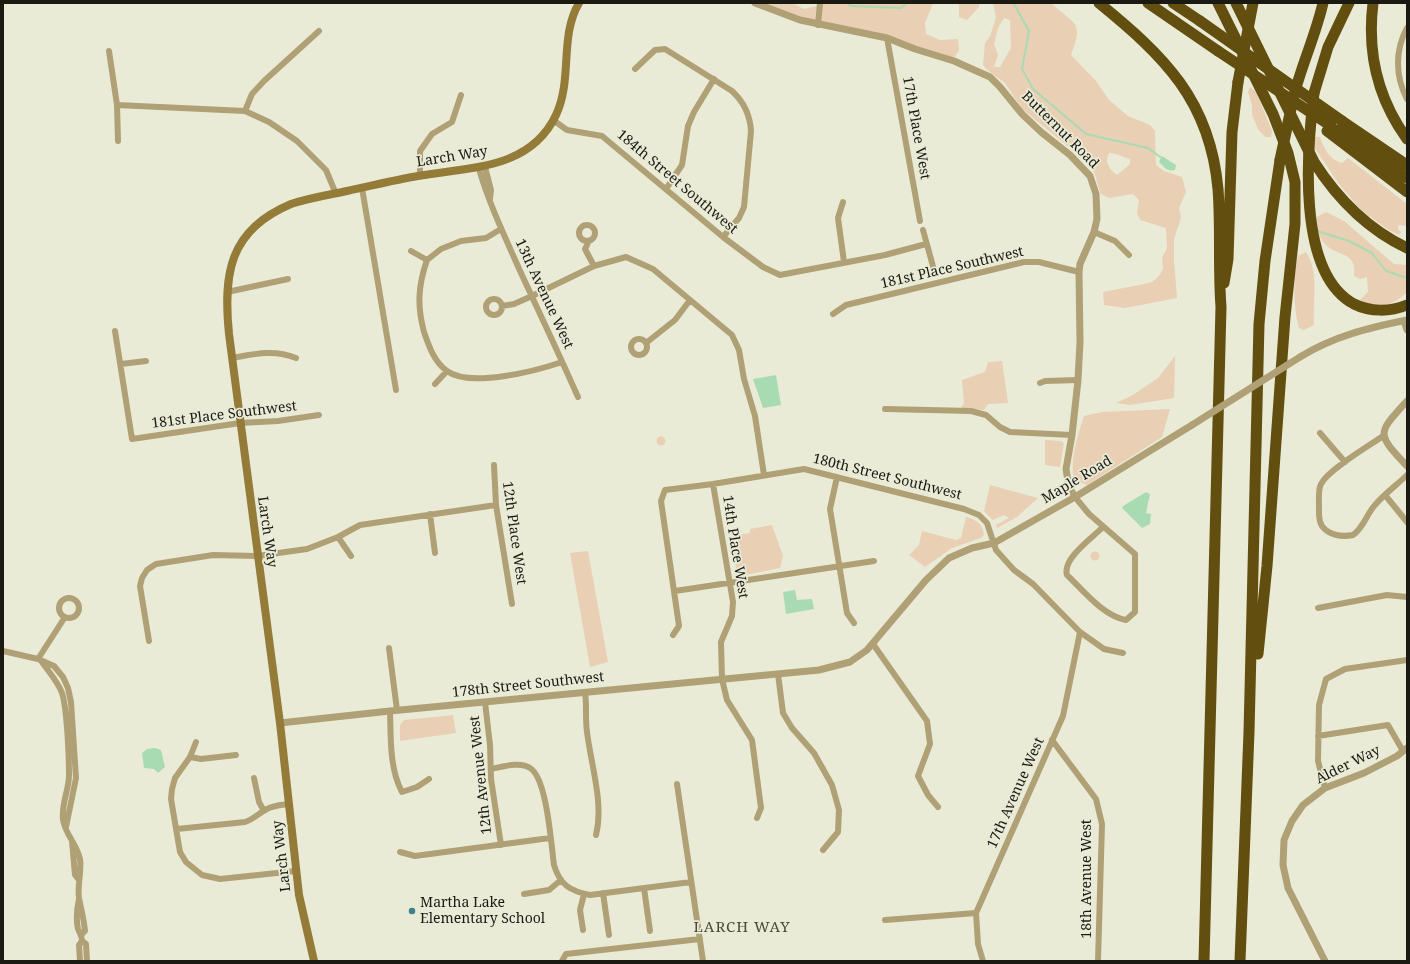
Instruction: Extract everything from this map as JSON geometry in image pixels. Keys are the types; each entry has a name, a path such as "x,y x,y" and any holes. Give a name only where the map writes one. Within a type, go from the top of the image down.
{"highway":[{"path":"1099,3 1136,34 1170,67 1179,79 1198,112 1212,155 1218,188 1218,268 1221,307 1204,961"},
{"path":"1148,3 1329,128 1407,178"},
{"path":"1173,3 1407,165"},
{"path":"1218,3 1273,114 1293,169 1295,196 1295,224 1285,317 1267,566 1250,732"},
{"path":"1236,3 1266,68 1323,177 1333,190 1357,214 1378,231 1407,248"},
{"path":"1221,307 1228,259 1232,132 1238,82 1253,3"},
{"path":"1240,961 1250,732 1259,324 1265,261 1280,160 1294,95 1323,3"},
{"path":"1319,19 1329,3"},
{"path":"1350,3 1328,47 1314,93 1309,144 1309,186 1314,235 1326,277 1343,297 1364,308 1387,310 1407,305"},
{"path":"1373,3 1371,34 1376,75 1392,115 1407,139"},
{"path":"1329,128 1407,192"}],"main road":[{"name":"Larch Way","path":"314,961 299,895 280,723 232,358 227,312 227,292 230,267 235,252 254,227 281,208 291,204 420,175 482,168 513,158 548,130 553,120 562,96 565,81 570,20 579,3"}],"street":[{"name":"Butternut Road","path":"755,3 800,20 818,25 887,38 954,61 990,77 1022,114 1041,132 1070,155 1090,176 1096,194 1097,207 1094,232 1080,264 1079,272 1080,342 1078,380 1072,435 1066,469 1069,487 1075,497"},
{"path":"818,25 820,3"},
{"path":"1407,28 1400,40 1398,62 1401,84 1407,99"},
{"path":"245,111 252,94 264,81 319,31"},
{"name":"17th Place West","path":"887,38 920,221"},
{"path":"635,69 655,50 662,48 714,79 741,99 750,120 751,131 744,207 739,218 723,237"},
{"path":"109,51 117,105 118,141"},
{"path":"666,189 682,165 688,126 694,112 714,79"},
{"path":"420,175 420,151 432,134 452,122 461,95"},
{"path":"117,105 245,111 269,122 297,141 326,170 336,194"},
{"name":"184th Street Southwest","path":"553,120 567,130 602,136 723,237 763,267 780,275 802,272 844,262"},
{"name":"13th Avenue West","path":"482,168 486,192 501,229 578,397"},
{"path":"362,188 396,390"},
{"path":"842,202 838,218 844,262 885,255 926,244"},
{"path":"501,229 486,238 461,241 441,249 427,260 420,280 419,302 423,328 429,346 437,362 447,371 459,377 472,378 496,376 531,370 562,362"},
{"path":"923,230 934,270"},
{"path":"1094,232 1115,241 1129,255"},
{"path":"589,241 585,249 594,266"},
{"path":"411,251 427,260"},
{"path":"502,306 514,304 608,260 626,257 653,269 732,335 739,350 744,379 755,416 764,475"},
{"name":"181st Place Southwest","path":"833,314 846,305 1024,262 1039,262 1079,272"},
{"path":"227,292 288,279"},
{"path":"646,343 675,320 690,300"},
{"path":"1405,321 1407,330"},
{"name":"Maple Road","path":"778,674 838,666 857,658 873,644 926,580 949,558 972,548 994,543 1075,497 1300,357 1332,339 1405,321"},
{"path":"115,331 121,364 146,361"},
{"path":"232,358 268,352 283,353 296,358"},
{"name":"181st Place Southwest","path":"121,364 132,439 240,423 278,421 319,414"},
{"path":"435,384 447,371"},
{"path":"1040,383 1045,381 1078,380"},
{"path":"1407,401 1388,422 1383,430 1383,436 1386,444 1407,466"},
{"path":"885,409 980,412 1000,427 1010,432 1072,435"},
{"path":"1320,433 1345,462"},
{"path":"1383,436 1345,462 1324,480 1320,490 1320,521 1326,531 1336,536 1347,536 1358,532 1369,512 1407,475"},
{"name":"12th Place West","path":"494,465 496,505 512,604"},
{"name":"180th Street Southwest","path":"675,591 661,501 662,494 665,490 713,484 764,475 804,469 964,508 987,522 994,543"},
{"path":"837,476 830,509 847,613 854,623"},
{"name":"14th Place West","path":"713,484 733,602 732,615 721,642 722,679 727,700 752,740 761,808 757,818"},
{"path":"1386,496 1407,522"},
{"path":"1075,497 1089,514 1135,554 1135,612 1126,620 1118,618 1103,608 1067,575 1066,568 1071,558 1103,527"},
{"path":"149,641 140,586 142,578 147,570 156,564 213,555 257,556 307,549 338,537 360,525 496,505"},
{"path":"430,514 435,553"},
{"path":"338,537 351,556"},
{"path":"994,543 996,550 1014,570 1033,584 1080,632 1104,649 1123,653"},
{"path":"673,635 679,626 675,591 874,561"},
{"path":"1318,608 1387,596 1407,597"},
{"path":"40,661 64,617"},
{"name":"17th Avenue West","path":"983,961 978,944 976,913 1063,716 1080,632"},
{"path":"873,644 927,721 931,739 930,748 918,776 928,795 938,807"},
{"path":"389,648 394,710 392,753 400,788 402,792 417,787 429,779"},
{"path":"3,651 54,666 63,677 68,688 71,702 76,778 66,827 72,841 76,845 80,859 81,871 78,880 79,899 77,907 78,927 82,934 82,941 79,945 80,961"},
{"path":"3,656 14,653"},
{"path":"1325,788 1318,761 1318,736 1319,705 1326,679 1345,669 1407,660"},
{"path":"778,674 783,713 792,728 814,753 832,785 839,810 838,832 823,850"},
{"name":"178th Street Southwest","path":"280,723 394,710 778,674"},
{"path":"585,692 587,704 586,730 600,820 596,835"},
{"name":"12th Avenue West","path":"485,702 491,779 501,845"},
{"path":"1318,736 1388,725 1405,749"},
{"name":"18th Avenue West","path":"1052,740 1096,799 1102,826 1098,961"},
{"path":"196,742 190,756 175,778 172,789 172,799 180,852 192,868 202,875 220,879 296,871"},
{"name":"Alder Way","path":"1325,961 1288,888 1283,866 1284,840 1292,821 1303,805 1325,788 1364,773 1397,756 1405,749"},
{"path":"190,756 201,759 236,755"},
{"path":"491,769 520,765 530,767 537,774 543,787 554,865 565,886 584,894 691,882"},
{"path":"254,778 259,802 264,811"},
{"path":"677,784 703,961"},
{"path":"177,829 245,822 252,820 264,811 277,805 289,804"},
{"path":"400,852 415,856 550,838"},
{"path":"524,894 549,890 561,880"},
{"path":"644,888 650,931"},
{"path":"603,893 609,935"},
{"path":"583,930 580,910 584,894"},
{"path":"885,920 976,913"},
{"path":"562,961 566,954 700,939"},
{"path":"82,941 86,944 87,961"}],"shaded area":[{"path":"764,3 792,3 804,9 817,6 818,3 933,3 925,23 926,34 940,40 958,39 959,50 954,58 801,17"},
{"path":"959,3 980,3 979,7 967,20 959,17"},
{"path":"993,3 1051,3 1075,24 1077,29 1077,36 1071,55 1096,81 1109,100 1128,116 1150,125 1155,131 1156,165 1164,171 1182,177 1186,192 1179,208 1181,218 1174,239 1177,298 1125,308 1104,305 1103,292 1152,282 1159,276 1163,269 1162,258 1167,248 1166,228 1140,220 1137,213 1139,200 1133,194 1109,198 1100,193 1095,174 1091,167 1022,109 1005,83 986,69 983,65 985,43 990,36 996,18","holes":["1004,18 1010,20 1011,48 1000,67 994,67 998,55 994,44 998,28","1109,153 1117,154 1130,159 1130,164 1117,175 1108,165 1107,159"]},
{"path":"1250,87 1256,92 1272,131 1271,137 1265,137 1258,129 1252,115 1252,105 1248,92"},
{"path":"1315,137 1320,137 1325,150 1333,159 1342,163 1348,158 1407,204 1407,226 1398,225 1398,229 1401,232 1399,235 1387,229 1361,210 1339,184 1314,147"},
{"path":"1162,156 1176,165 1175,170 1168,170 1159,162"},
{"path":"1326,212 1344,221 1394,264 1407,265 1407,292 1402,297 1391,303 1379,306 1360,300 1368,292 1367,277 1360,279 1354,276 1353,262 1350,258 1330,248 1321,238 1318,231 1317,217"},
{"path":"1306,252 1313,269 1314,278 1314,325 1304,330 1299,328 1297,319 1295,283 1298,256"},
{"path":"1175,356 1174,398 1130,405 1116,403 1133,395 1158,378"},
{"path":"1002,361 1008,403 988,404 984,410 961,408 964,403 962,380 985,372 988,362"},
{"path":"776,375 781,405 763,408 753,379"},
{"path":"1170,409 1162,437 1087,485 1075,480 1073,474 1073,457 1084,416 1102,412"},
{"path":"661,436 666,441 661,446 656,441"},
{"path":"1045,440 1061,441 1064,443 1060,467 1045,465"},
{"path":"990,485 1038,498 1017,517 997,528 996,525 1009,518 1004,515 993,520 984,511"},
{"path":"1146,492 1150,494 1146,513 1151,514 1150,524 1142,528 1122,508"},
{"path":"966,517 973,519 981,525 984,535 981,538 952,548 925,567 909,555 919,545 922,531 956,540 961,538"},
{"path":"772,525 783,556 780,568 745,575 737,573 730,536 750,533 750,529"},
{"path":"588,551 608,662 590,667 570,553"},
{"path":"1093,552 1097,552 1099,556 1097,560 1093,560 1091,558 1091,554"},
{"path":"795,590 797,600 812,599 814,609 786,614 783,592"},
{"path":"453,715 456,733 400,741 400,725 404,720"},
{"path":"155,748 161,750 165,767 158,773 154,769 144,768 142,753 147,749"}],"waterway":[{"path":"847,3 851,6 901,8 907,3"},
{"path":"1012,3 1029,31 1022,69 1033,89 1086,134 1148,148 1163,159"},
{"path":"1317,231 1349,241 1372,253 1386,271 1407,278"}],"place":[{"name":"Martha Lake Elementary School","path":"412,911"}],"district":[{"name":"LARCH WAY","path":"742,928"}]}
